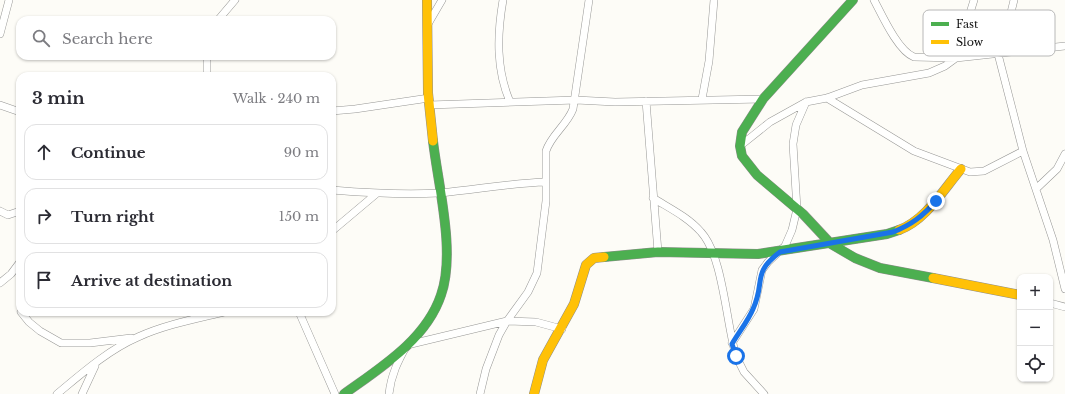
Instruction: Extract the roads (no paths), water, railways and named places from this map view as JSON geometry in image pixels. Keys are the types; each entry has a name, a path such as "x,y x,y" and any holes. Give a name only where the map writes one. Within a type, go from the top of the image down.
{"street":[{"path":"0,34 9,0"},
{"path":"221,16 235,0"},
{"path":"344,394 388,363 407,345 433,311 440,297 444,284 445,257 429,102 427,0"},
{"path":"428,26 442,0"},
{"path":"502,0 499,29 499,60 501,74 510,102"},
{"path":"480,394 486,370 507,321 528,292 537,273 545,212 547,148 570,117 576,100 589,0"},
{"path":"702,99 709,61 714,0"},
{"path":"853,0 763,99 742,132 740,146 742,156 757,175 797,209 831,244 855,258 880,268 1017,295"},
{"path":"874,0 894,35 909,54 922,58 956,58 977,56"},
{"path":"971,10 974,0"},
{"path":"1012,10 1014,0"},
{"path":"1055,47 1065,46"},
{"path":"999,56 1023,151 1037,188 1055,246 1065,289"},
{"path":"740,146 770,122 806,102 827,98 862,85 929,73 956,58"},
{"path":"207,60 207,72"},
{"path":"827,98 914,151 970,172 984,171 1023,151"},
{"path":"336,110 429,102 763,99"},
{"path":"646,101 658,252"},
{"path":"732,344 754,309 762,270 768,262 780,252 790,238 797,209 793,144 796,125 806,102"},
{"path":"0,105 16,111"},
{"path":"1037,188 1057,169 1065,154"},
{"path":"534,394 543,360 562,329 574,304 589,262 598,257 658,252 780,252 887,234 907,227 920,218 961,168"},
{"path":"336,190 376,194 439,193 499,185 546,182"},
{"path":"336,228 376,194"},
{"path":"653,198 679,214 700,230 714,253 732,344 739,364 764,394"},
{"path":"0,211 8,215 16,212"},
{"path":"0,283 11,274 16,267"},
{"path":"1053,304 1065,307"},
{"path":"23,316 40,331 61,343 135,338 177,324 208,316"},
{"path":"301,316 336,394"},
{"path":"389,394 392,375 407,345 507,321 536,322 562,329"},
{"path":"57,394 96,364 135,338"},
{"path":"82,394 96,364"}]}
